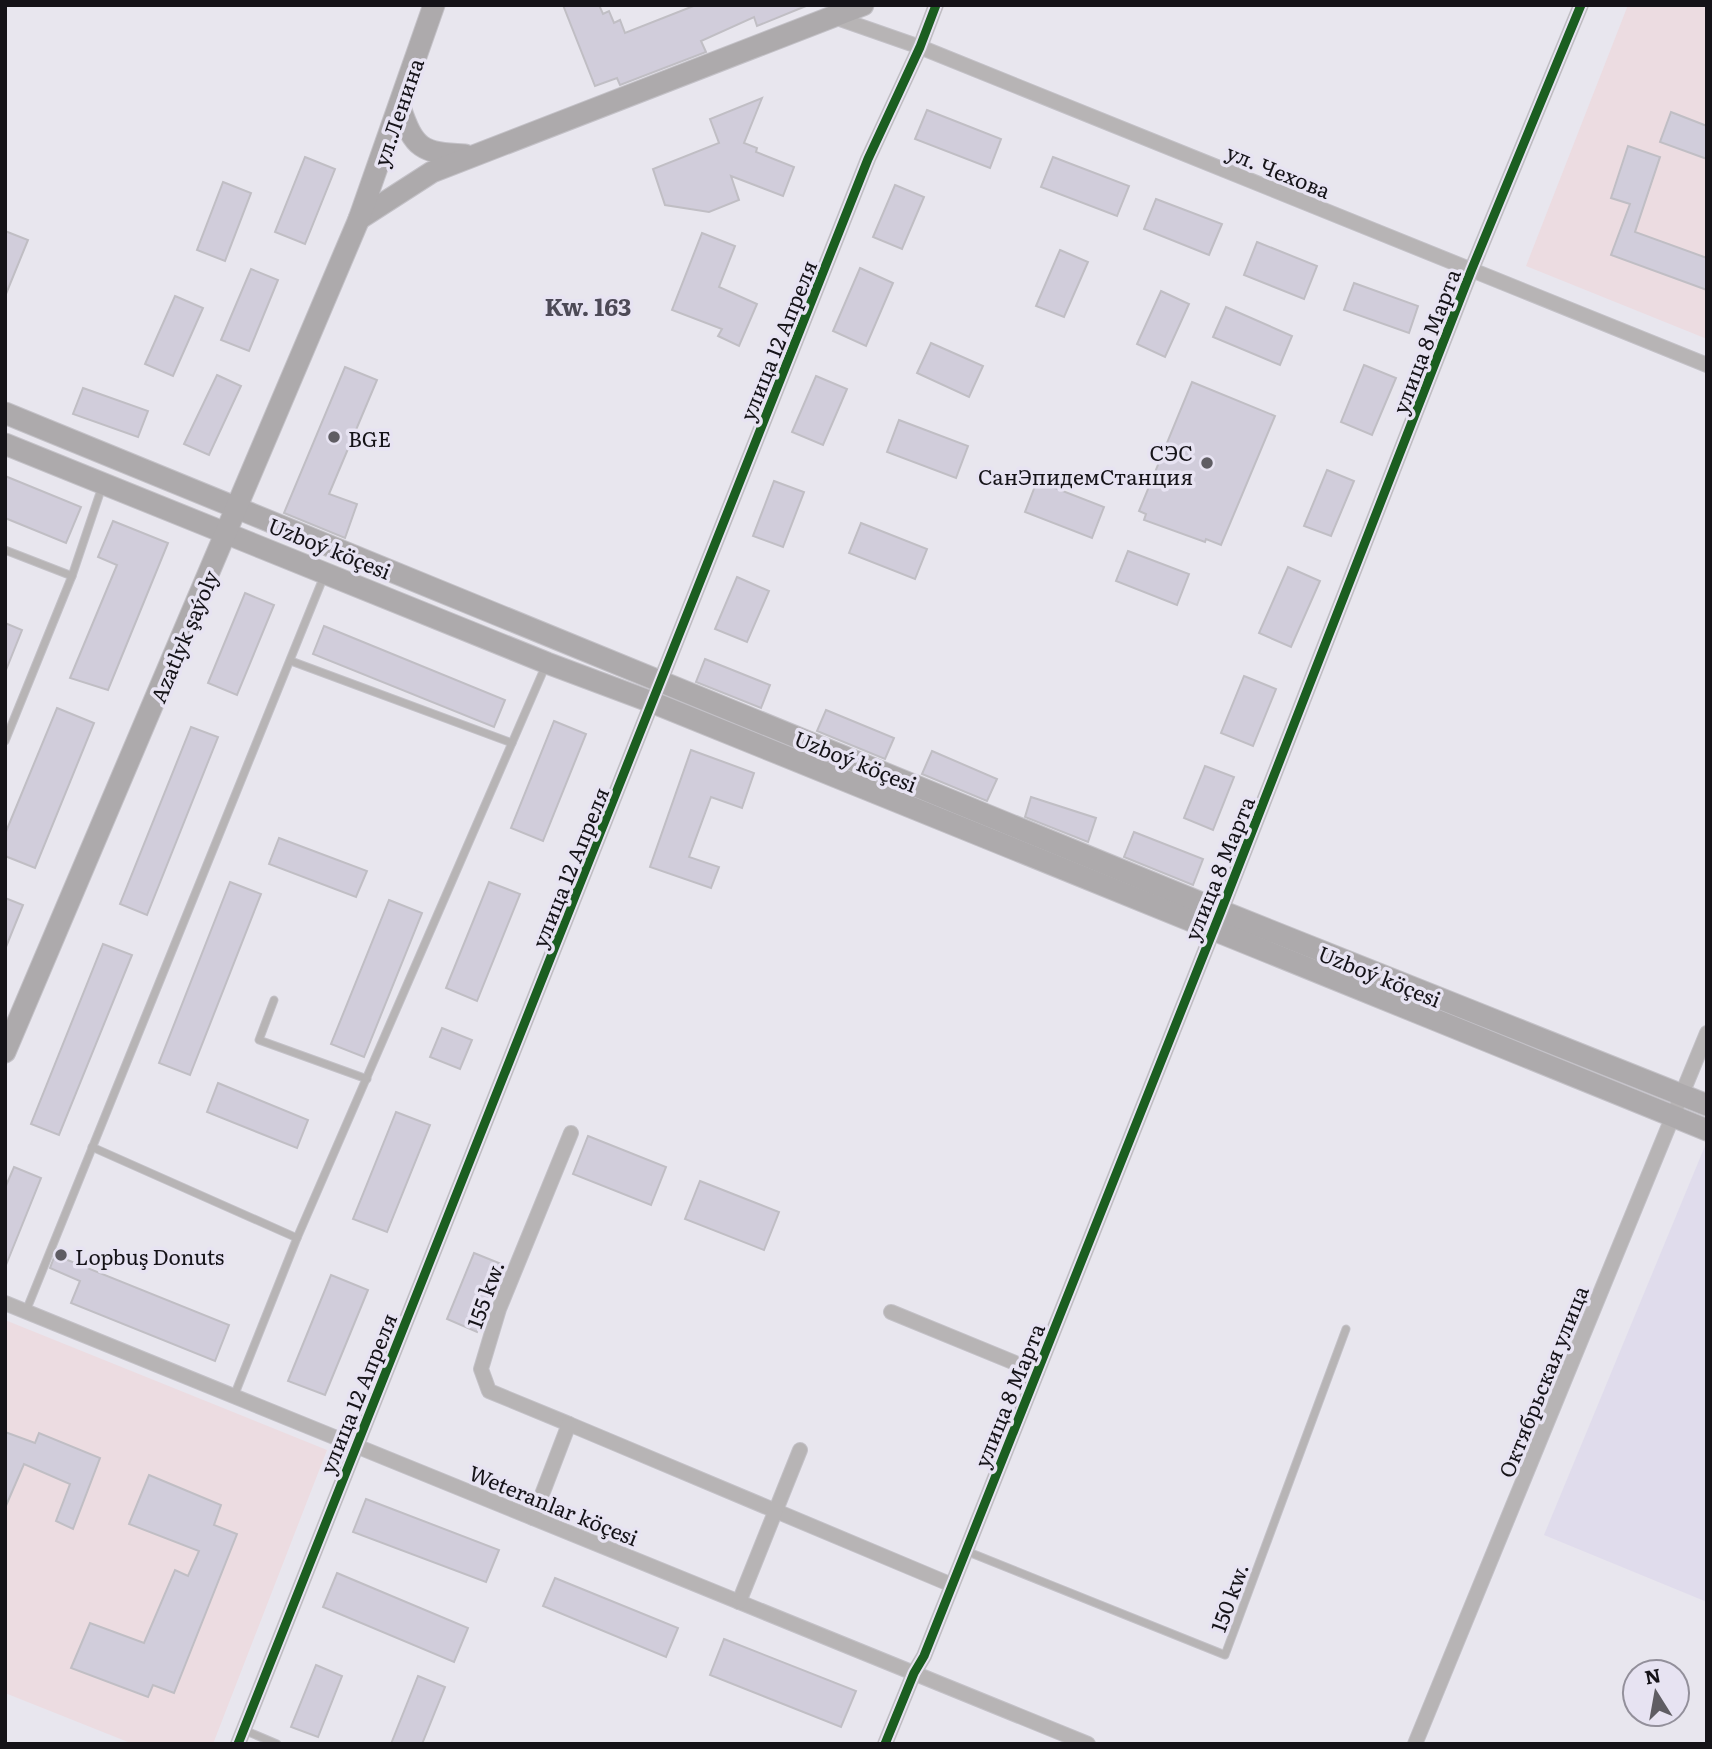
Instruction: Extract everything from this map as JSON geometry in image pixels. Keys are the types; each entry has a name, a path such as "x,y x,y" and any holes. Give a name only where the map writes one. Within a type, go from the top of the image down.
{"street":[{"name":"ул.Ленина","path":"359,219 434,5"},
{"path":"359,219 432,172 863,5"},
{"name":"улица 12 Апреля","path":"241,1737 868,159 920,47 936,5"},
{"name":"улица 8 Марта","path":"885,1744 914,1673 924,1656 1472,271 1581,5"},
{"name":"ул. Чехова","path":"834,18 920,47 1707,365"},
{"path":"400,107 408,132 422,149 435,154 471,156"},
{"name":"Azatlyk şaýoly","path":"5,1052 359,219"},
{"name":"Uzboý köçesi","path":"5,413 662,680 1707,1130"},
{"name":"Uzboý köçesi","path":"5,444 547,663 1707,1105"},
{"name":"Октябрьская улица","path":"1415,1744 1707,1033"},
{"name":"155 kw.","path":"571,1133 499,1309 481,1369 489,1391 952,1585"},
{"name":"Weteranlar köçesi","path":"5,1303 1088,1744"},
{"path":"891,1312 1037,1372"},
{"path":"533,1518 569,1424"},
{"path":"739,1602 800,1450"}],"lane":[{"path":"5,741 72,576 103,483"},
{"path":"5,550 72,576"},
{"path":"26,1311 326,572"},
{"path":"291,661 512,743"},
{"path":"233,1396 297,1238 547,663"},
{"path":"274,1000 259,1040 367,1079"},
{"path":"92,1147 297,1238"},
{"name":"150 kw.","path":"966,1550 1225,1655 1346,1329"},
{"path":"241,1737 277,1744"}],"shaded area":[{"path":"1628,5 1707,5 1707,339 1526,266"},
{"path":"1707,1146 1707,1602 1544,1535"},
{"path":"5,1320 327,1450 213,1744 133,1744 5,1693"}],"building":[{"path":"563,5 599,5 603,14 609,11 614,23 620,20 625,33 696,5 806,6 757,26 754,17 701,41 706,52 620,85 617,78 595,86"},
{"path":"762,98 744,143 757,148 756,152 794,167 783,196 731,176 739,200 709,212 665,205 653,169 719,143 710,119"},
{"path":"927,110 1001,139 990,168 915,139"},
{"path":"1671,112 1707,126 1707,159 1660,142"},
{"path":"1628,146 1660,157 1635,232 1707,258 1707,290 1611,255 1630,204 1611,198"},
{"path":"305,157 335,169 305,244 275,232"},
{"path":"1053,157 1129,186 1117,216 1041,187"},
{"path":"223,182 251,193 225,261 197,250"},
{"path":"895,185 924,197 902,249 873,237"},
{"path":"1156,199 1222,224 1209,255 1144,229"},
{"path":"5,231 28,240 6,294 5,294"},
{"path":"702,233 735,246 719,287 757,304 739,346 718,336 722,329 672,310"},
{"path":"1257,242 1317,266 1304,299 1244,275"},
{"path":"1060,250 1088,262 1064,317 1036,306"},
{"path":"860,268 893,283 866,346 833,331"},
{"path":"251,269 278,280 249,351 221,340"},
{"path":"1354,283 1418,306 1409,333 1344,310"},
{"path":"1161,291 1189,304 1165,357 1137,344"},
{"path":"175,296 203,308 173,376 145,364"},
{"path":"1226,307 1292,336 1280,365 1213,337"},
{"path":"931,343 983,366 969,397 917,373"},
{"path":"1364,365 1396,378 1372,435 1341,422"},
{"name":"BGE","path":"345,367 377,380 329,494 357,504 345,538 284,513"},
{"path":"217,375 241,386 209,455 184,444"},
{"path":"816,376 847,389 823,445 792,432"},
{"name":"СЭС СанЭпидемСтанция","path":"1192,382 1275,416 1221,545 1144,520 1146,514 1139,511"},
{"path":"83,388 148,411 138,437 73,414"},
{"path":"899,420 968,446 956,478 887,452"},
{"path":"1327,470 1354,481 1331,536 1304,526"},
{"path":"5,476 81,507 66,543 5,518"},
{"path":"774,481 804,492 783,547 753,536"},
{"path":"1037,481 1104,507 1092,538 1025,512"},
{"path":"113,521 168,543 108,690 70,678 117,565 98,557"},
{"path":"861,523 927,549 915,579 849,553"},
{"path":"1128,551 1189,574 1177,605 1116,581"},
{"path":"1288,567 1320,581 1291,647 1259,633"},
{"path":"737,577 769,591 747,642 715,629"},
{"path":"245,593 274,605 237,695 208,683"},
{"path":"5,623 22,630 6,670 5,670"},
{"path":"324,626 505,700 494,727 313,654"},
{"path":"705,659 770,685 761,708 696,682"},
{"path":"1244,676 1276,689 1253,746 1221,733"},
{"path":"57,708 94,723 35,868 5,856 5,834"},
{"path":"826,710 894,738 885,759 817,731"},
{"path":"554,721 586,734 543,841 511,828"},
{"path":"191,727 218,737 147,915 120,904"},
{"path":"691,750 754,773 742,808 711,797 689,857 719,867 711,888 650,867"},
{"path":"932,751 997,779 987,801 922,774"},
{"path":"1205,766 1234,777 1213,830 1184,818"},
{"path":"1031,797 1096,818 1088,842 1025,817"},
{"path":"1134,832 1203,859 1193,885 1124,857"},
{"path":"279,838 367,871 356,897 269,864"},
{"path":"230,882 261,894 190,1075 159,1063"},
{"path":"489,882 520,894 477,1001 446,988"},
{"path":"5,898 23,905 6,947 5,947"},
{"path":"389,900 422,913 364,1057 331,1044"},
{"path":"103,944 132,955 59,1135 31,1124"},
{"path":"442,1028 472,1040 460,1069 430,1057"},
{"path":"218,1083 308,1120 297,1148 207,1112"},
{"path":"396,1112 430,1125 387,1232 353,1219"},
{"path":"588,1136 666,1167 651,1205 573,1174"},
{"path":"14,1167 41,1178 6,1265 5,1188"},
{"path":"700,1181 779,1212 764,1250 685,1219"},
{"path":"474,1253 504,1265 477,1332 447,1319"},
{"path":"55,1255 229,1325 215,1361 71,1303 80,1281 50,1268"},
{"path":"331,1275 368,1290 325,1395 288,1381"},
{"path":"5,1432 35,1443 39,1433 100,1458 73,1529 56,1521 70,1484 24,1464 5,1508"},
{"path":"149,1475 221,1505 214,1525 237,1534 174,1693 153,1685 148,1697 71,1668 90,1623 144,1643 175,1570 188,1576 199,1551 129,1524"},
{"path":"366,1499 499,1550 486,1582 353,1532"},
{"path":"337,1573 468,1628 454,1662 323,1607"},
{"path":"555,1578 678,1628 666,1657 543,1606"},
{"path":"724,1639 856,1691 841,1727 710,1675"},
{"path":"316,1665 342,1676 318,1737 291,1727"},
{"path":"418,1676 445,1687 422,1744 391,1744"}],"cycle path":[{"path":"238,1744 868,159 920,47 936,5"},
{"path":"885,1744 914,1673 924,1656 1221,911 1471,271 1581,5"}],"place":[{"name":"BGE","path":"334,437"},
{"name":"СЭС СанЭпидемСтанция","path":"1207,463"},
{"name":"Lopbuş Donuts","path":"61,1255"}],"district":[{"name":"Kw. 163","path":"588,305"}]}
